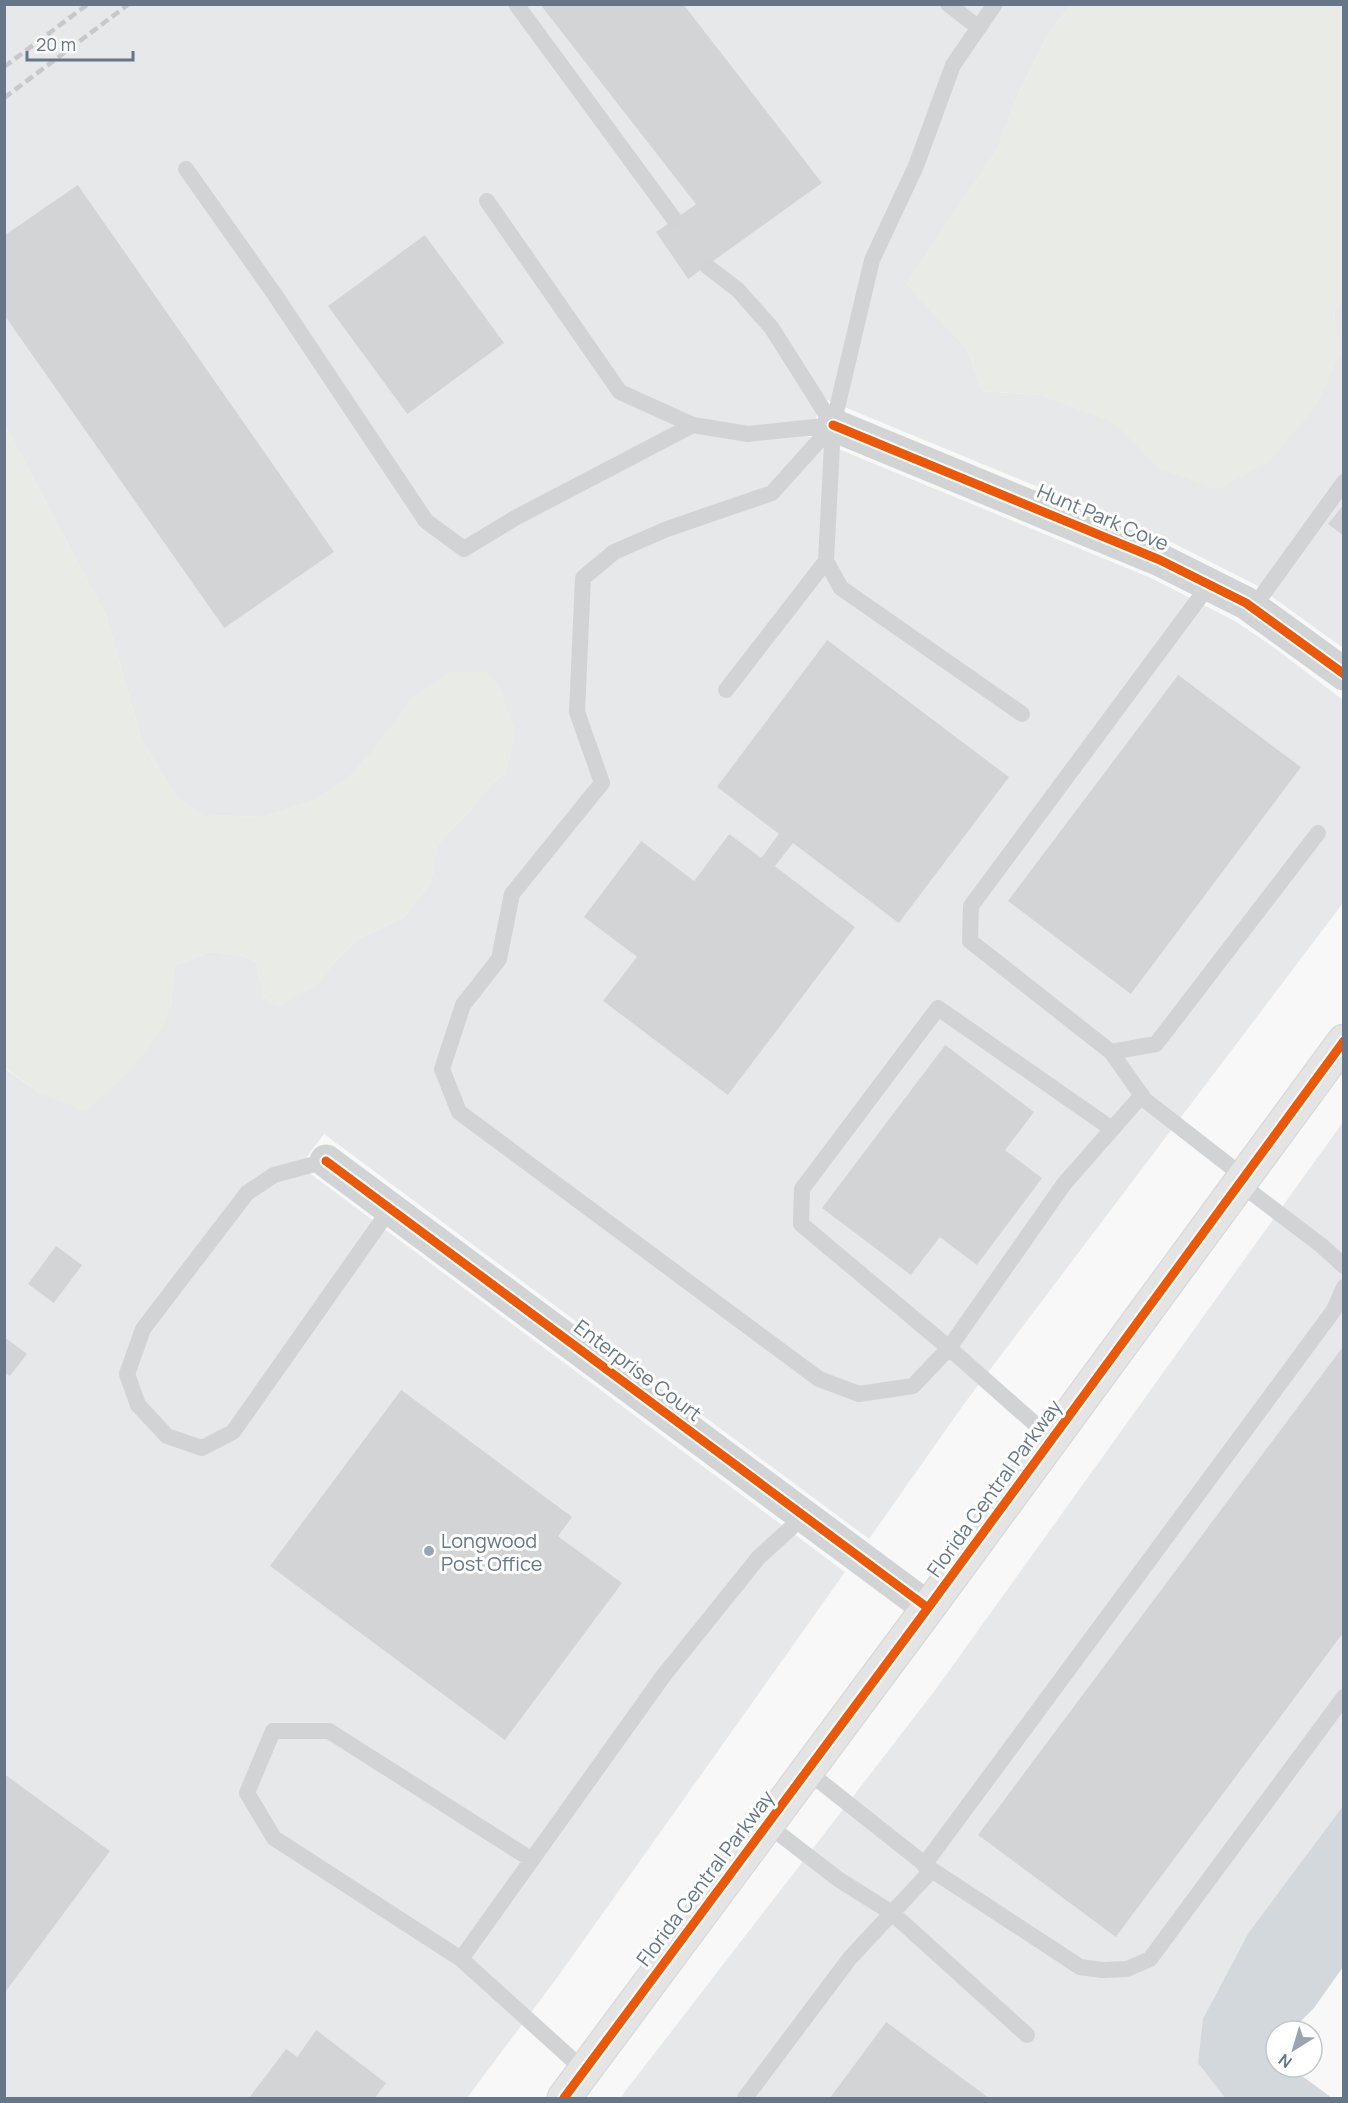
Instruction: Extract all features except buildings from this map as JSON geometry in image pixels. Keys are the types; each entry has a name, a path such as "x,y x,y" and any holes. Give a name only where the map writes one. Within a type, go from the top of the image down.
{"street":[{"name":"Hunt Park Cove","path":"833,425 1160,560 1253,608 1344,674"},
{"name":"Florida Central Parkway","path":"564,2098 768,1825 1344,1041"},
{"name":"Enterprise Court","path":"326,1161 928,1608"}],"lane":[{"path":"516,4 674,219"},
{"path":"948,4 979,28"},
{"path":"995,4 953,65 916,166 872,260 833,425 826,561 841,588 1022,714"},
{"path":"186,169 273,292 426,521 464,549 515,518 693,425"},
{"path":"487,201 620,392 693,425 748,434 833,425"},
{"path":"708,267 738,290 771,327 833,425"},
{"path":"833,425 772,493 667,529 614,552 583,578 577,711 602,783 512,894 498,958 463,1005 442,1069 459,1112 819,1379 859,1394 913,1386 949,1348 1064,1184 1142,1095"},
{"path":"1253,608 1344,482"},
{"path":"726,690 826,561"},
{"path":"1209,585 971,906 970,941 1111,1052 1142,1095 1344,1266"},
{"path":"1111,1052 1156,1044 1318,833"},
{"path":"1052,1439 949,1348 801,1224 802,1190 938,1008 1112,1130"},
{"path":"326,1161 274,1175 247,1193 144,1329 127,1374 138,1405 167,1436 202,1448 233,1432 390,1209"},
{"path":"745,2098 850,1958 892,1913 928,1868 1334,1310 1344,1287"},
{"path":"461,1959 671,1666 759,1557 804,1516"},
{"path":"807,1771 928,1868 1080,1967 1102,1970 1127,1969 1150,1959 1344,1697"},
{"path":"531,1860 329,1731 273,1731 247,1793 274,1838 461,1959 585,2071"},
{"path":"768,1825 838,1879 892,1913 1027,2035"}],"shaded area":[{"path":"5,5 1071,5 1049,33 1019,93 997,150 907,284 967,349 982,391 1041,395 1114,422 1161,469 1340,355 1334,314 1343,295 1343,648 1256,585 1169,541 825,399 807,436 1151,578 1235,621 1343,700 1343,903 964,1404 869,1539 324,1134 300,1166 845,1572 559,1975 467,2098 5,2098 4,1068 42,1094 171,1005 174,966 210,952 244,956 256,962 265,999 316,986 337,959 358,939 404,917 431,882 437,845 466,815 491,784 505,774 515,733 497,683 484,672 367,758 345,781 314,800 263,817 212,815 205,818 177,798 142,741 106,616 5,425"},
{"path":"1071,5 1343,5 1344,295 1334,314 1340,354 1317,405 1269,462 1217,490 1161,469 1113,422 1041,395 982,391 967,349 907,284 997,150 1019,93 1049,33"},
{"path":"5,425 106,616 142,741 177,798 205,818 212,815 263,817 314,800 345,781 367,758 414,695 450,672 484,671 497,683 515,733 505,774 491,784 466,815 437,845 431,882 404,917 358,939 337,959 316,986 278,1007 265,999 256,962 244,956 210,952 174,966 171,1003 159,1033 136,1062 86,1112 42,1094 5,1068"},
{"path":"1343,1122 1343,1806 1249,1932 1198,2063 1225,2098 620,2098 936,1689"},
{"path":"1343,1806 1343,1967 1314,2008 1303,2019 1264,2019 1264,2079 1306,2079 1332,2098 1225,2098 1198,2063 1203,2019 1249,1932"}],"railway":[{"path":"4,67 88,4"},
{"path":"4,98 129,4"}],"cycle path":[{"path":"833,425 1160,560 1246,603 1344,674"},
{"path":"564,2098 928,1608 1344,1041"},
{"path":"326,1161 928,1608"}],"place":[{"name":"Longwood Post Office","path":"429,1551"}]}
